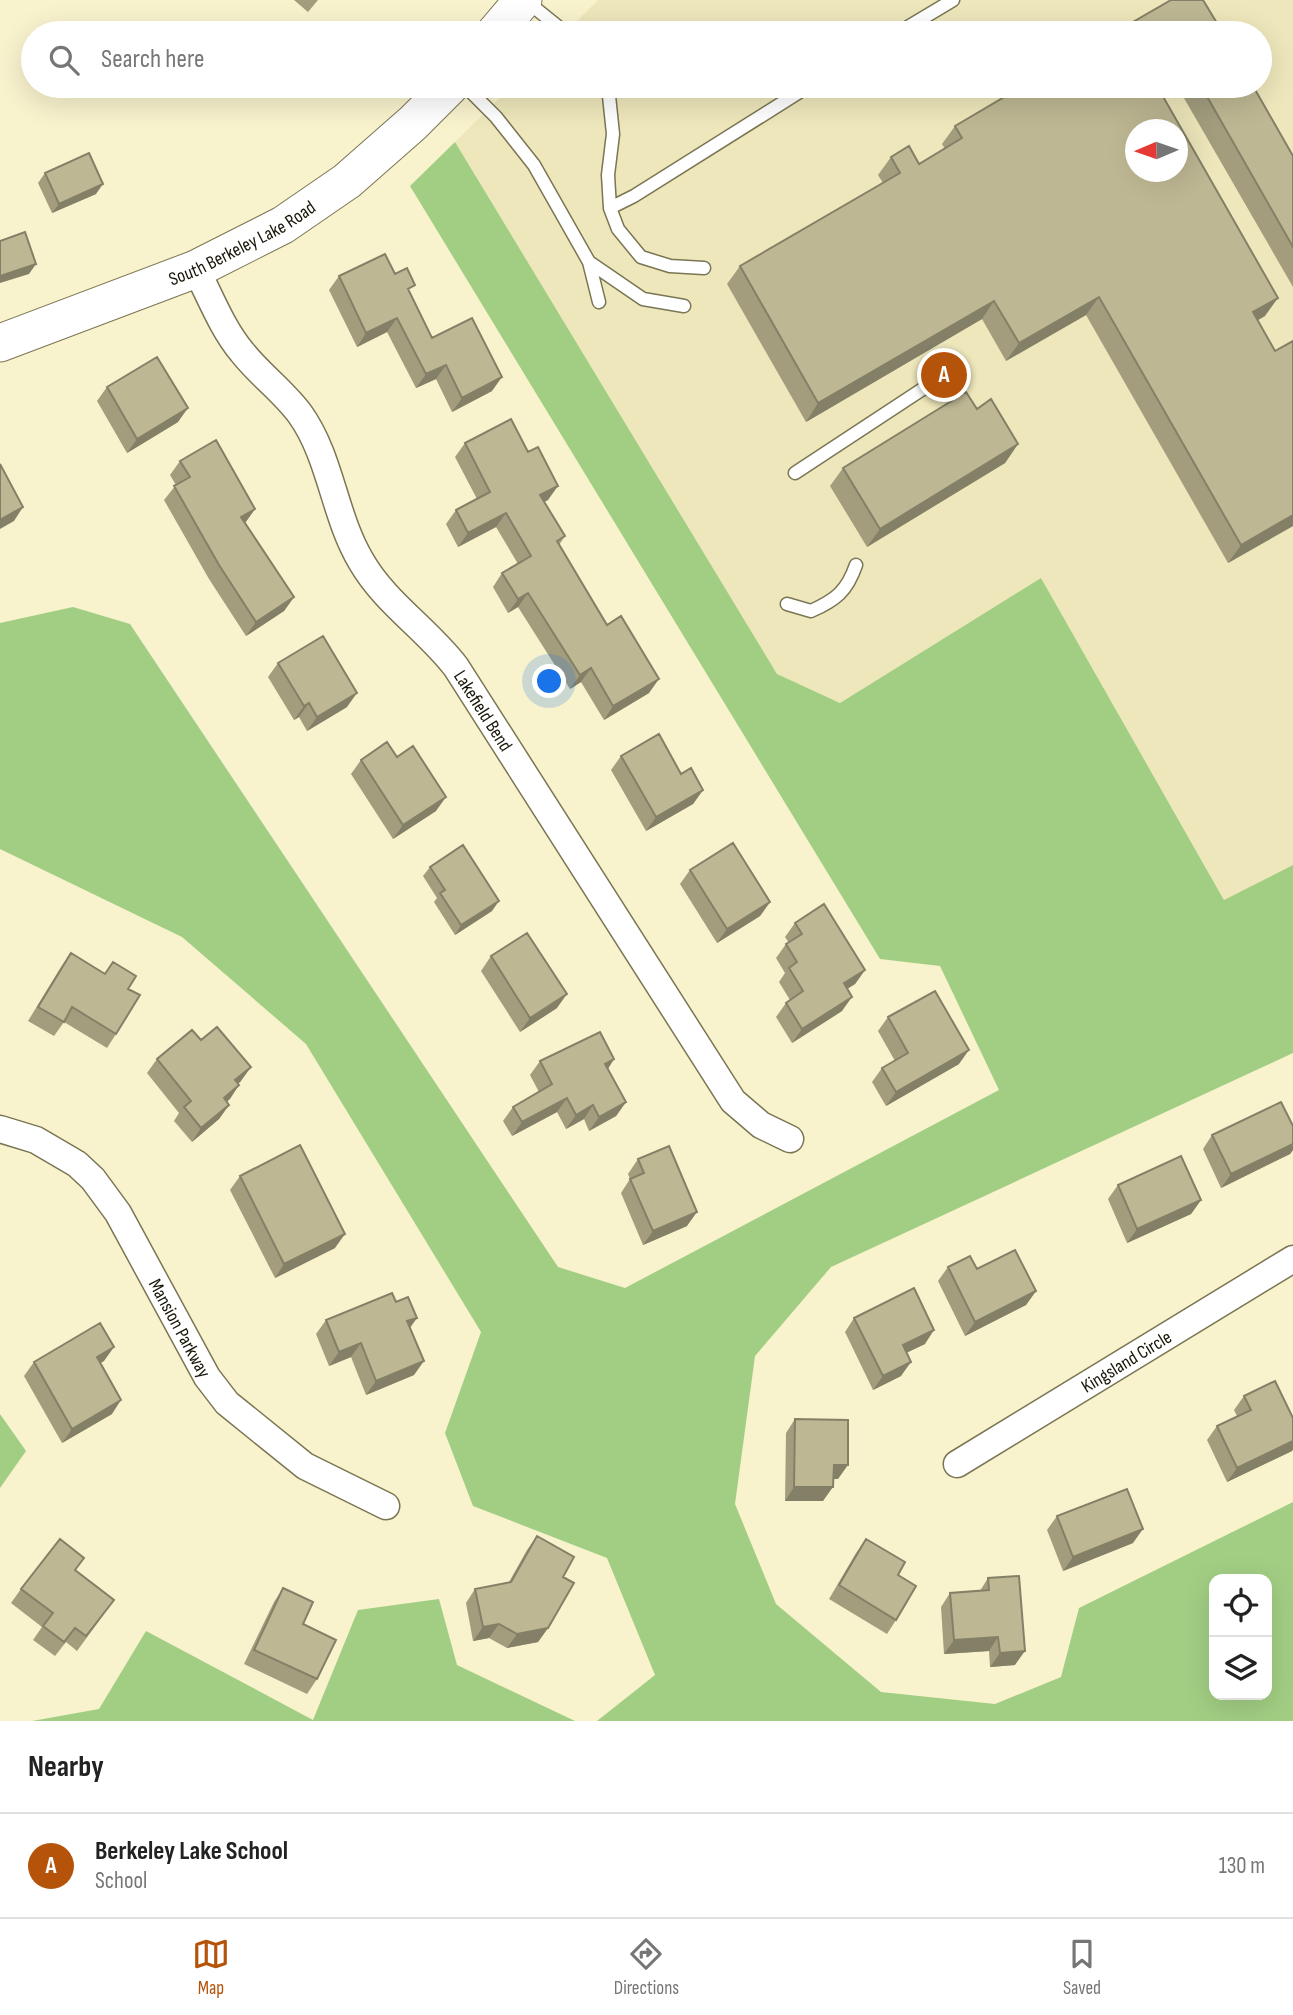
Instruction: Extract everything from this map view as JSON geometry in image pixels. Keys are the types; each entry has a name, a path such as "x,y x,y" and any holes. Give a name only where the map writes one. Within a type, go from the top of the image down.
{"street":[{"path":"506,21 524,0"},
{"name":"South Berkeley Lake Road","path":"0,343 195,268 283,225 347,181 438,98"},
{"name":"Lakefield Bend","path":"195,268 231,337 306,425 359,558 372,579 389,599 440,646 456,667 733,1101 761,1125 790,1139"},
{"name":"Mansion Parkway","path":"0,1129 36,1140 76,1164 93,1179 118,1213 207,1377 227,1403 304,1466 386,1506"},
{"name":"Kingsland Circle","path":"957,1464 1293,1259"}],"lane":[{"path":"524,0 551,21"},
{"path":"918,21 953,0"},
{"path":"477,98 496,117 534,165 589,262 599,302"},
{"path":"609,98 613,134 608,175 610,208 618,229 641,257 670,266 704,268"},
{"path":"610,208 634,196 789,98"},
{"path":"589,262 643,299 684,306"},
{"path":"795,473 944,375"},
{"path":"787,604 811,611 830,602 849,584 856,565"}],"shaded area":[{"path":"598,0 1293,0 1293,865 1225,901 1041,578 840,703 777,674 455,142 500,98 1272,98 1272,21 577,21"}],"green space":[{"path":"455,142 777,674 840,703 1041,578 1224,900 1293,865 1293,1053 831,1267 755,1356 735,1504 776,1604 881,1692 995,1704 1061,1677 1079,1608 1293,1502 1293,1721 597,1721 655,1675 607,1558 473,1506 445,1433 481,1332 306,1044 182,937 0,849 0,623 73,607 130,624 558,1267 625,1288 999,1090 940,966 880,959 410,186"},
{"path":"0,1414 26,1451 0,1488"},
{"path":"439,1599 457,1665 575,1721 32,1721 99,1709 146,1631 313,1720 358,1610"}],"building":[{"path":"1171,0 1203,0 1216,21 1135,21"},
{"path":"1003,98 1164,98 1176,119 1125,119 1125,182 1188,182 1188,140 1278,298 1253,312 1275,351 1293,341 1293,515 1241,545 1099,297 1019,343 994,301 818,403 740,266 900,173 891,157 909,146 919,164 962,138 955,126"},
{"path":"1208,98 1260,98 1293,156 1293,247"},
{"path":"89,153 103,184 59,204 45,173"},
{"path":"25,232 36,264 0,276 0,241"},
{"path":"385,254 395,274 407,268 415,285 408,289 432,338 472,318 502,377 462,398 446,365 426,374 397,318 366,333 339,276"},
{"path":"157,357 188,408 137,439 107,387"},
{"path":"966,392 977,409 991,399 1018,444 880,529 843,468"},
{"path":"511,419 528,452 538,447 558,486 540,495 565,536 557,541 607,625 621,616 659,679 613,706 591,668 580,675 528,593 518,599 502,573 531,556 506,513 468,533 456,510 490,492 465,443"},
{"path":"216,440 255,509 241,517 294,597 256,622 219,565 174,486 190,477 180,461"},
{"path":"0,464 23,507 0,520"},
{"path":"323,636 357,693 317,717 309,703 304,706 278,663"},
{"path":"659,734 681,774 691,768 703,790 656,817 621,756"},
{"path":"387,742 397,757 413,746 446,797 403,825 361,760"},
{"path":"733,843 770,902 727,929 690,870"},
{"path":"463,845 499,901 461,925 440,893 445,890 430,867"},
{"path":"824,904 865,970 844,983 852,997 802,1029 786,1003 803,991 789,968 797,962 786,944 802,934 795,923"},
{"path":"527,933 567,994 530,1018 491,956"},
{"path":"71,953 105,974 113,962 136,976 128,989 140,995 116,1034 72,1007 64,1022 38,1007"},
{"path":"935,991 969,1050 896,1092 882,1068 908,1053 888,1017"},
{"path":"217,1027 251,1067 235,1080 239,1085 224,1098 229,1105 201,1128 184,1107 191,1101 157,1059 192,1030 201,1040"},
{"path":"600,1032 614,1059 605,1064 626,1102 599,1117 593,1105 576,1115 567,1098 522,1122 513,1107 552,1084 540,1061"},
{"path":"1281,1102 1293,1126 1293,1144 1231,1174 1212,1135"},
{"path":"300,1145 345,1234 284,1264 240,1176"},
{"path":"669,1146 697,1212 653,1231 630,1179 644,1173 638,1159"},
{"path":"1181,1156 1201,1200 1137,1229 1118,1185"},
{"path":"1015,1250 1036,1291 975,1322 948,1267 970,1256 977,1269"},
{"path":"914,1288 934,1330 903,1345 911,1362 883,1376 854,1318"},
{"path":"392,1293 396,1302 408,1297 417,1318 407,1321 424,1361 376,1381 361,1343 339,1352 326,1320"},
{"path":"100,1323 114,1347 97,1357 121,1400 72,1429 34,1362"},
{"path":"1275,1381 1293,1418 1293,1441 1237,1468 1217,1426 1251,1410 1244,1396"},
{"path":"795,1419 848,1420 848,1465 834,1465 833,1487 794,1487"},
{"path":"1127,1489 1143,1529 1073,1557 1057,1516"},
{"path":"537,1536 574,1557 563,1577 574,1583 548,1628 517,1634 499,1624 483,1627 475,1589 511,1582"},
{"path":"60,1539 84,1558 75,1570 114,1600 86,1636 75,1628 64,1642 43,1626 53,1613 21,1589"},
{"path":"866,1539 905,1562 898,1575 916,1586 896,1620 839,1585"},
{"path":"1019,1576 1025,1651 1000,1653 998,1637 954,1640 950,1593 989,1590 988,1578"},
{"path":"283,1588 313,1602 303,1624 336,1640 317,1679 254,1650"}],"place":[{"name":"Berkeley Lake School","path":"944,375"}]}
